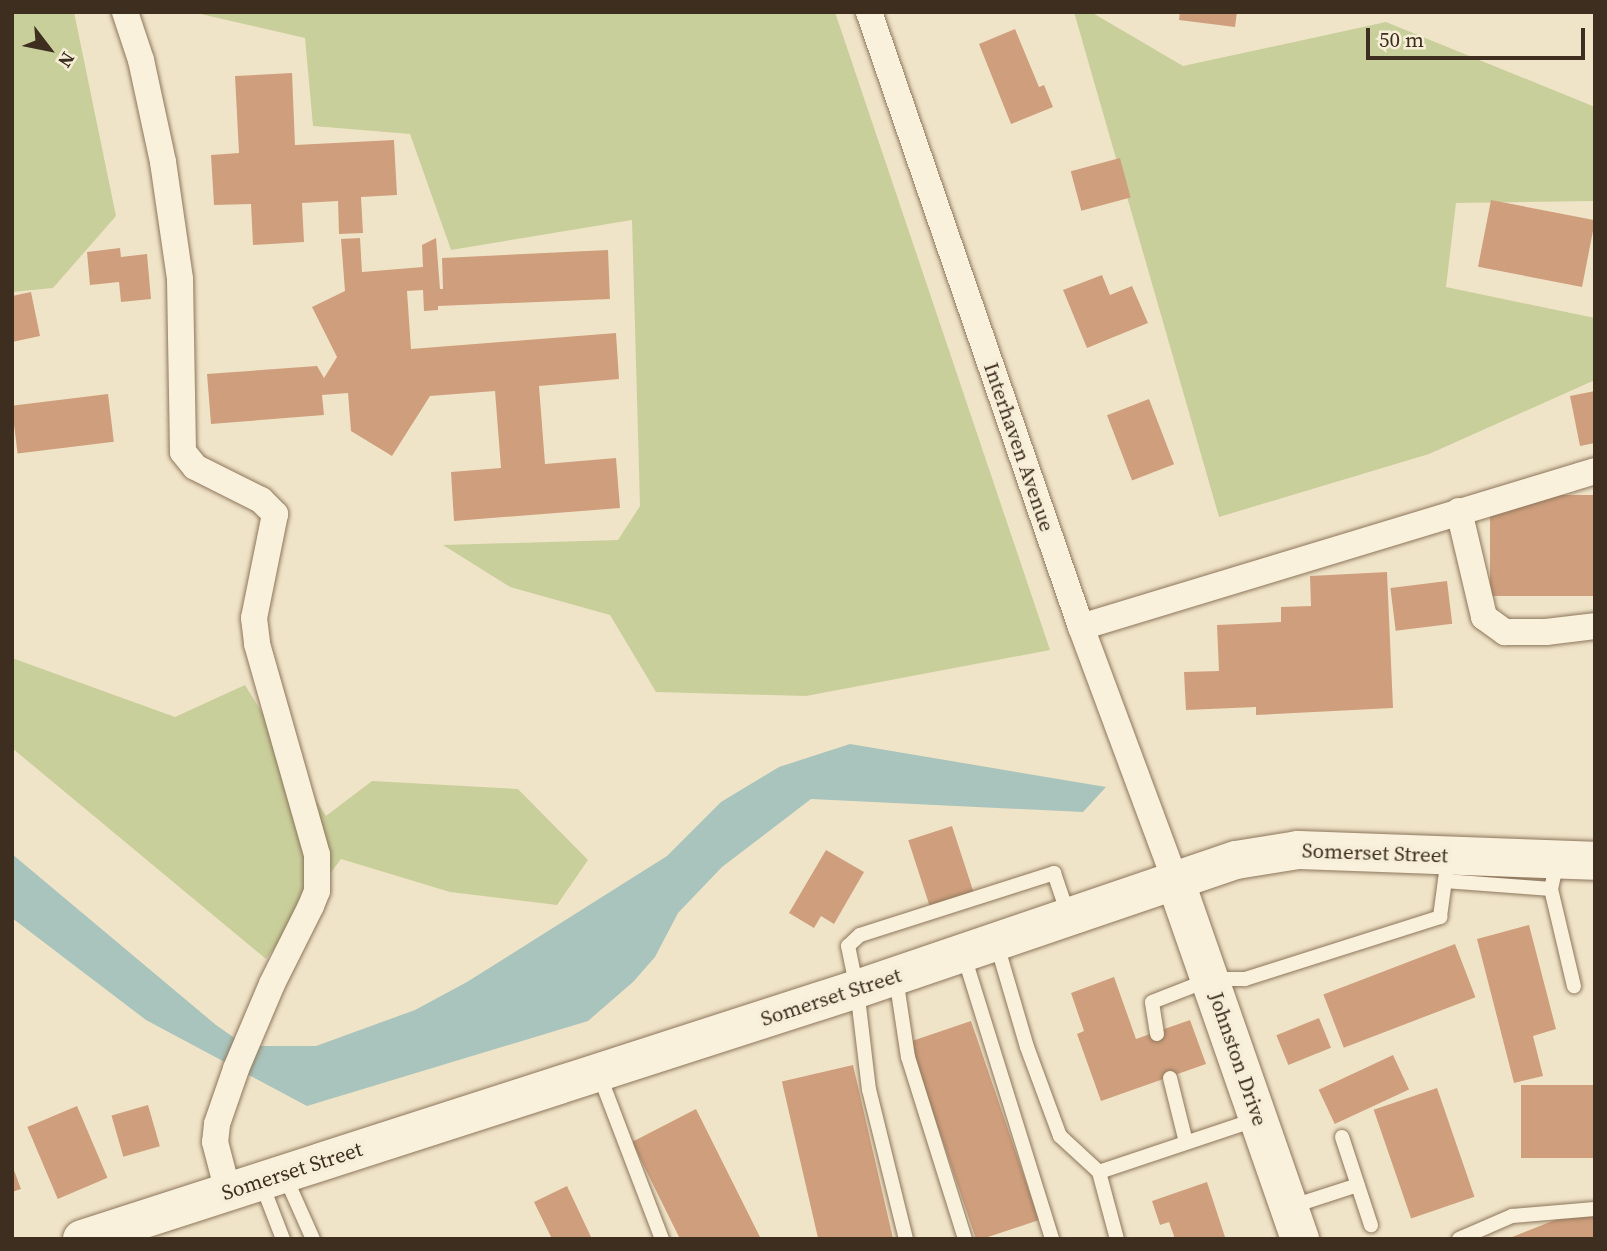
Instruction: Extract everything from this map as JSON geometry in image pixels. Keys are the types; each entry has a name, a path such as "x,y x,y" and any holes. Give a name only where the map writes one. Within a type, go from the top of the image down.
{"main road":[{"name":"Somerset Street","path":"82,1239 857,989 1070,919 1175,880 1266,853 1328,851 1446,868 1554,875 1595,861"},
{"name":"Johnston Drive","path":"1175,880 1295,1223"}],"street":[{"path":"125,12 141,60 163,162 180,279 183,452 195,467 261,500 275,514 254,618 257,644 312,827 317,855 318,882 311,906 246,1044 217,1124 215,1142 257,1182"},
{"name":"Interhaven Avenue","path":"869,12 1082,627 1175,880"},
{"path":"1082,627 1595,471"},
{"path":"1459,511 1484,617 1504,632 1546,632 1595,626"}],"lane":[{"path":"1157,1034 1152,1002 1211,979 1245,979 1440,917 1446,868"},
{"path":"906,1239 869,1090 857,989 848,946 860,934 1054,873 1070,919"},
{"path":"1554,875 1574,986"},
{"path":"980,948 1027,1047 1060,1136 1099,1172 1117,1239"},
{"path":"980,948 1052,1239"},
{"path":"895,976 908,1057 965,1239"},
{"path":"598,1073 662,1239"},
{"path":"1170,1078 1186,1142"},
{"path":"1099,1172 1258,1119"},
{"path":"1342,1137 1371,1225"},
{"path":"257,1182 283,1239"},
{"path":"257,1182 313,1239"},
{"path":"1295,1223 1358,1185"},
{"path":"1459,1239 1512,1216 1595,1209"}],"green space":[{"path":"12,12 74,12 116,216 53,288 12,292"},
{"path":"192,12 835,12 1050,650 806,696 656,692 610,615 510,587 443,545 618,540 640,506 632,220 451,250 410,134 313,126 305,38"},
{"path":"1074,12 1091,12 1183,66 1386,22 1595,107 1595,201 1456,203 1446,287 1595,318 1595,380 1429,454 1219,517"},
{"path":"12,658 175,717 245,685 326,816 372,781 518,789 588,860 557,905 450,892 341,859 266,959 12,748"}],"water":[{"path":"850,744 1106,787 1083,812 811,799 722,867 678,913 655,957 633,982 588,1021 307,1106 146,1020 12,918 12,854 216,1025 246,1046 316,1046 415,1010 467,982 667,856 721,802 779,767"}],"building":[{"path":"1180,12 1237,12 1235,27 1179,20"},
{"path":"1015,29 1039,87 1044,85 1053,107 1011,124 979,44"},
{"path":"292,73 295,145 394,140 397,195 361,197 363,233 339,234 338,201 302,203 304,242 253,245 251,204 214,205 211,155 239,153 235,76"},
{"path":"1120,158 1131,198 1081,211 1071,171"},
{"path":"1491,200 1595,220 1582,287 1478,267"},
{"path":"360,238 362,272 423,267 422,245 436,238 440,289 443,289 442,258 608,250 610,299 438,306 438,310 424,311 423,290 407,291 411,349 616,333 619,379 539,386 545,464 616,458 620,508 454,521 451,472 501,468 495,391 430,396 392,456 351,431 348,393 322,395 324,415 211,424 207,374 317,366 324,378 337,357 312,307 345,291 341,239"},
{"path":"120,248 121,257 147,254 151,299 121,302 119,282 90,285 87,252"},
{"path":"1102,275 1110,295 1132,286 1148,323 1087,348 1063,290"},
{"path":"31,292 40,336 12,342 12,296"},
{"path":"1595,391 1595,443 1580,446 1570,396"},
{"path":"108,394 114,442 18,453 12,406"},
{"path":"1149,399 1174,464 1132,480 1107,415"},
{"path":"1490,495 1595,495 1595,596 1490,596"},
{"path":"1387,572 1393,708 1256,715 1256,707 1186,710 1184,672 1219,671 1217,625 1281,622 1281,607 1311,606 1310,576"},
{"path":"1447,581 1452,624 1396,631 1390,588"},
{"path":"952,826 974,893 930,907 908,840"},
{"path":"826,850 864,872 834,924 821,916 814,928 789,913"},
{"path":"1529,925 1556,1029 1533,1036 1543,1076 1514,1083 1477,939"},
{"path":"1455,944 1475,997 1344,1048 1323,995"},
{"path":"1114,977 1136,1039 1190,1020 1206,1064 1101,1101 1077,1034 1084,1031 1071,993"},
{"path":"1319,1018 1331,1048 1288,1065 1276,1035"},
{"path":"971,1021 1039,1220 982,1239 976,1239 909,1042"},
{"path":"1393,1055 1409,1089 1335,1124 1319,1090"},
{"path":"853,1065 893,1238 818,1239 782,1081"},
{"path":"1521,1085 1595,1085 1595,1158 1521,1158"},
{"path":"1437,1088 1474,1197 1411,1219 1374,1110"},
{"path":"148,1105 160,1146 123,1157 111,1115"},
{"path":"77,1106 107,1178 58,1199 27,1127"},
{"path":"696,1109 761,1239 680,1239 632,1142"},
{"path":"12,1165 21,1189 12,1192"},
{"path":"1207,1182 1225,1237 1175,1239 1169,1222 1160,1225 1152,1201"},
{"path":"567,1186 592,1239 552,1239 534,1202"},
{"path":"1595,1214 1595,1239 1507,1239 1565,1216"}]}
